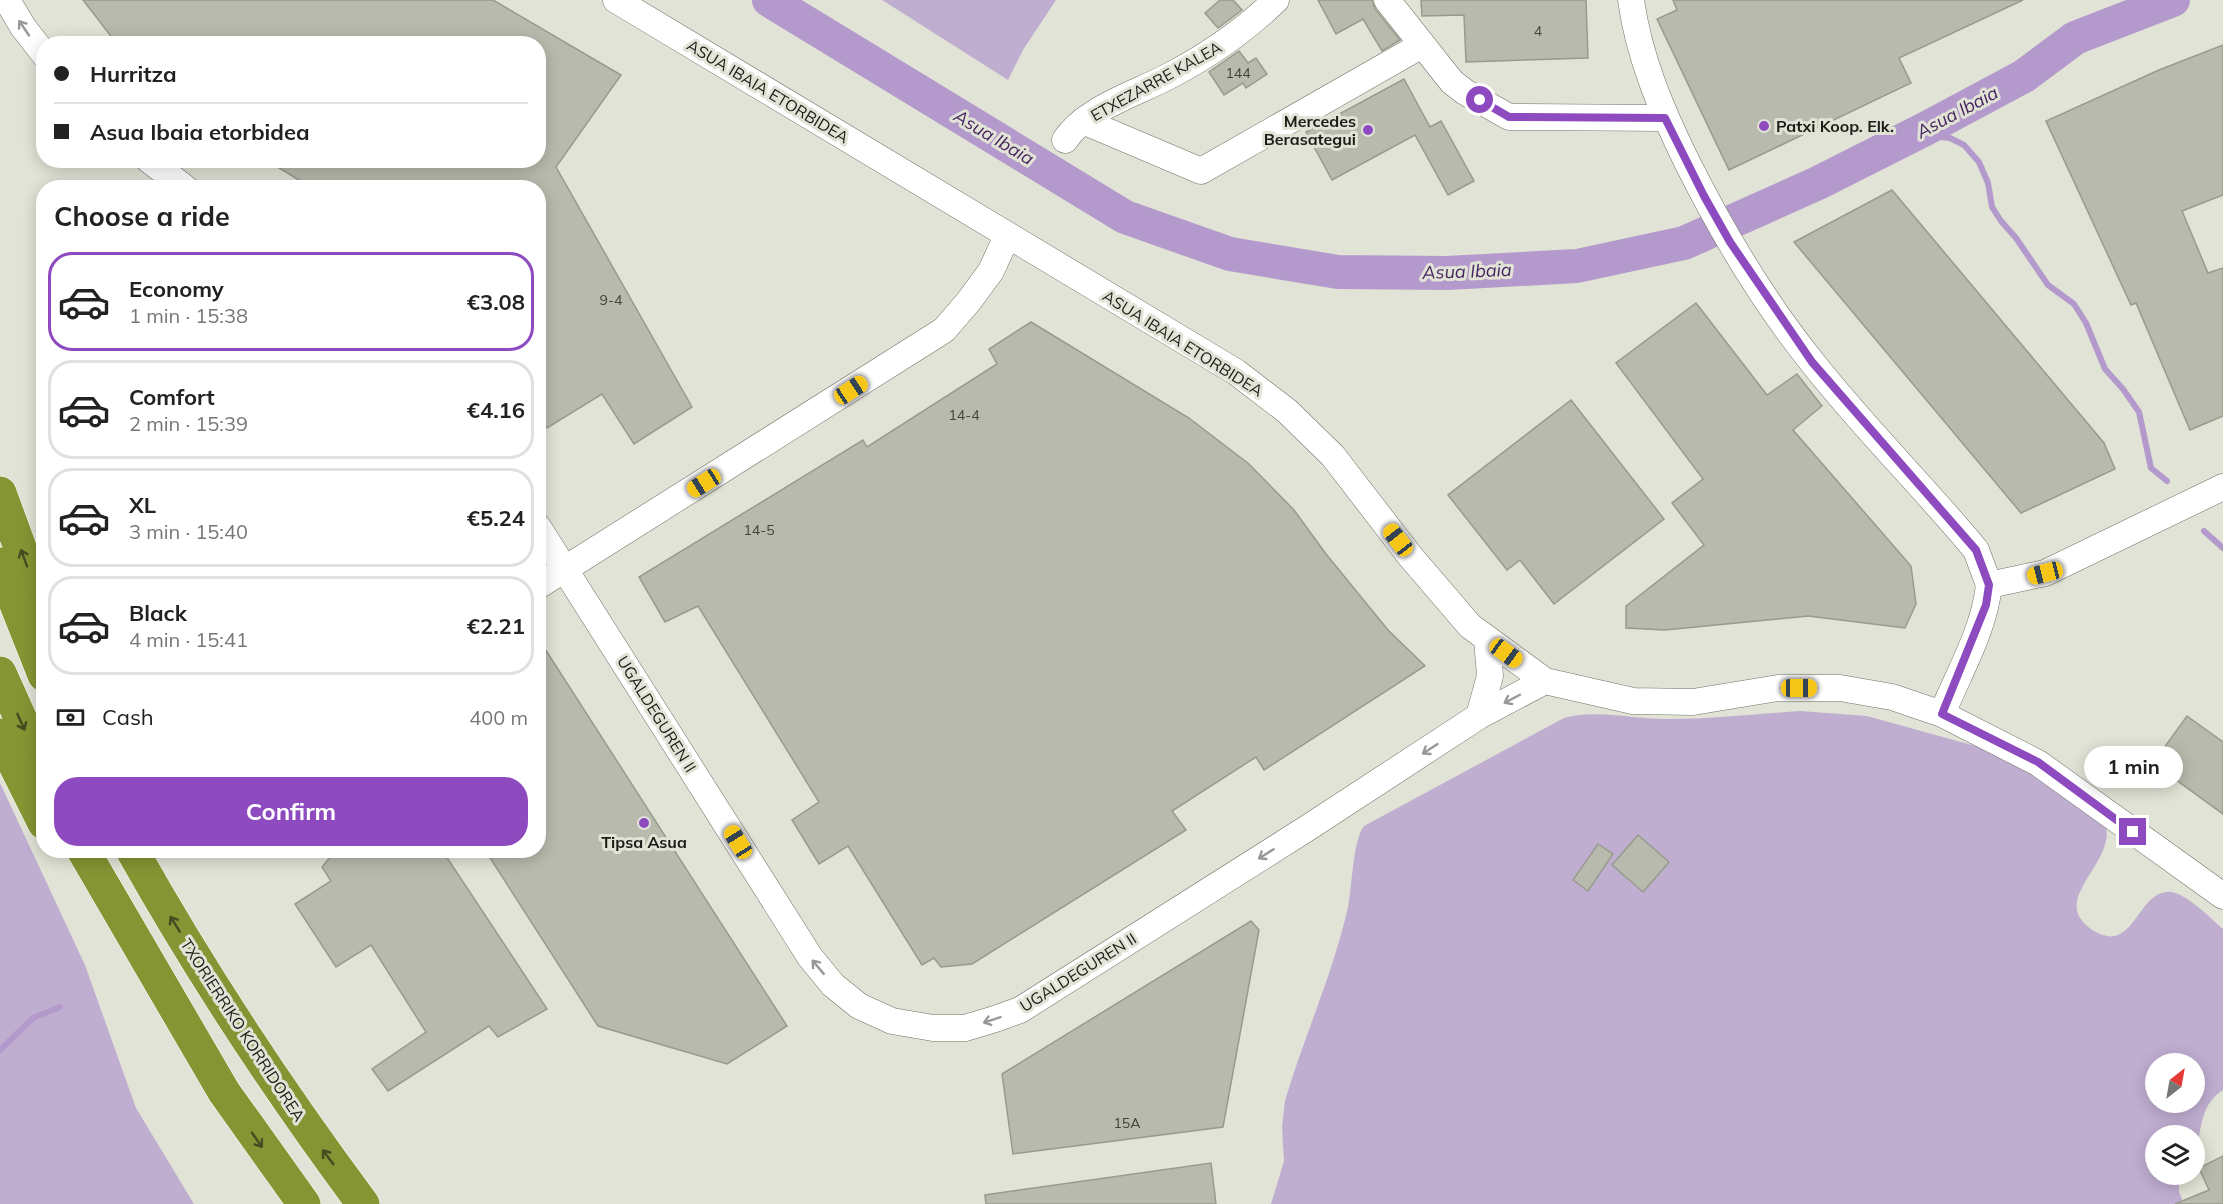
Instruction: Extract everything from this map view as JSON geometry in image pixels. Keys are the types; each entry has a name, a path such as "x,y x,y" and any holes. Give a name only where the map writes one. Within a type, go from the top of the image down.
{"highway":[{"path":"0,493 36,591"},
{"path":"0,564 36,655"},
{"path":"0,673 36,753"},
{"path":"0,735 36,807"},
{"path":"62,858 85,900 145,992 224,1092 304,1204"},
{"path":"88,858 224,1092"},
{"name":"TXORIERRIKO KORRIDOREA","path":"136,858 155,892 264,1065 363,1204"},
{"path":"141,858 155,892"}],"street":[{"path":"7,0 22,27 36,44"},
{"name":"ASUA IBAIA ETORBIDEA","path":"616,0 1236,372 1287,411 1333,456 1410,556 1470,626 1545,681 1634,701 1693,702 1778,688 1840,688 1892,697 1942,714 2038,762 2223,896"},
{"name":"ETXEZARRE KALEA","path":"1065,140 1074,126 1194,63 1234,37 1276,0"},
{"path":"1387,0 1452,82 1509,117 1665,118"},
{"path":"1631,0 1645,62 1665,118 1730,242 1812,362 1976,550 1989,585 1986,605 1980,625 1942,714"},
{"path":"1083,121 1201,171 1422,45"},
{"path":"159,168 174,180"},
{"path":"546,582 944,330 991,271 1007,236"},
{"path":"1989,585 2045,573 2223,487"},
{"name":"UGALDEGUREN II","path":"546,539 810,957 833,985 859,1006 892,1021 911,1026 965,1028 1020,1010 1306,829 1479,716 1545,681"},
{"path":"1479,716 1490,676 1487,639"}],"shaded area":[{"path":"882,0 1056,0 1023,50 1008,80"},
{"path":"1800,711 1867,716 2008,755 2106,826 2107,837 2104,849 2080,891 2077,901 2078,914 2089,927 2107,936 2117,935 2126,930 2156,896 2173,892 2188,900 2223,929 2223,1090 2211,1101 2201,1125 2145,1125 2145,1185 2179,1185 2184,1204 1271,1204 1284,1161 1282,1127 1285,1101 1342,932 1348,907 1357,841 1364,826 1564,718 1589,714 1653,719"},
{"path":"0,783 85,965 136,1108 194,1204 0,1204"}],"building":[{"path":"83,0 493,0 621,75 556,167 692,407 634,444 602,394 546,427 546,180 299,180 279,168 546,168 546,36 111,36"},
{"path":"1220,0 1233,0 1242,10 1218,28 1205,13"},
{"path":"1318,0 1372,0 1375,9 1400,40 1382,51 1363,19 1336,34"},
{"path":"1421,0 1586,0 1588,58 1466,62 1464,15 1422,16"},
{"name":"Patxi Koop. Elk.","path":"1673,0 2023,0 1899,58 1911,83 1729,170 1657,19 1677,10"},
{"path":"2223,45 2223,195 2182,211 2208,273 2223,268 2223,416 2190,430 2136,303 2131,305 2046,121 2159,70"},
{"path":"1239,51 1248,63 1256,58 1267,74 1246,88 1243,83 1224,95 1209,72"},
{"name":"Mercedes Berasategui","path":"1404,79 1430,127 1441,121 1474,181 1448,195 1415,135 1332,180 1306,132"},
{"path":"1892,190 2104,443 2115,469 2021,513 1794,242"},
{"path":"1696,303 1767,395 1797,374 1822,406 1793,430 1911,566 1916,604 1905,628 1808,616 1665,630 1626,628 1626,606 1704,545 1672,503 1703,479 1616,363"},
{"path":"1031,322 1189,418 1249,464 1294,510 1326,554 1388,630 1425,666 1264,770 1256,757 1172,811 1186,830 972,964 941,967 934,958 922,965 848,846 819,864 792,820 819,802 698,606 665,622 639,577 863,440 867,447 997,364 989,349"},
{"path":"1571,400 1664,519 1554,604 1520,560 1507,570 1448,495"},
{"path":"546,650 787,1026 727,1064 598,1026 490,858 546,858"},
{"path":"2187,716 2223,742 2223,814 2153,763"},
{"path":"1638,835 1669,862 1643,892 1612,865"},
{"path":"1598,844 1613,854 1588,891 1573,880"},
{"path":"329,858 447,858 547,1009 498,1037 489,1026 388,1091 372,1069 426,1032 371,945 336,967 295,904 331,881 322,867"},
{"path":"1251,921 1259,930 1223,1127 1013,1154 1002,1074"},
{"path":"2223,1156 2223,1204 2175,1204 2209,1190 2205,1181 2205,1165"},
{"path":"1211,1163 1216,1204 986,1204 985,1195"}],"waterway":[{"name":"Asua Ibaia","path":"769,0 1125,217 1230,254 1338,272 1447,273 1577,266 1684,243 1818,183 1925,129 2024,76 2075,38 2173,0"},
{"path":"1913,134 1950,138 1964,145 1979,162 1988,183 1992,207 2048,285 2074,304 2086,323 2105,369 2139,412 2151,468 2167,481"},
{"path":"2204,531 2223,548"},
{"path":"0,1050 33,1018 60,1007"}],"place":[{"name":"Patxi Koop. Elk.","path":"1764,126"},
{"name":"Mercedes Berasategui","path":"1368,130"},
{"name":"Tipsa Asua","path":"644,823"}],"route":[{"path":"1480,100 1509,117 1635,116 1665,118 1730,242 1812,362 1976,550 1989,585 1986,605 1980,625 1942,714 2038,762 2133,832"}]}
